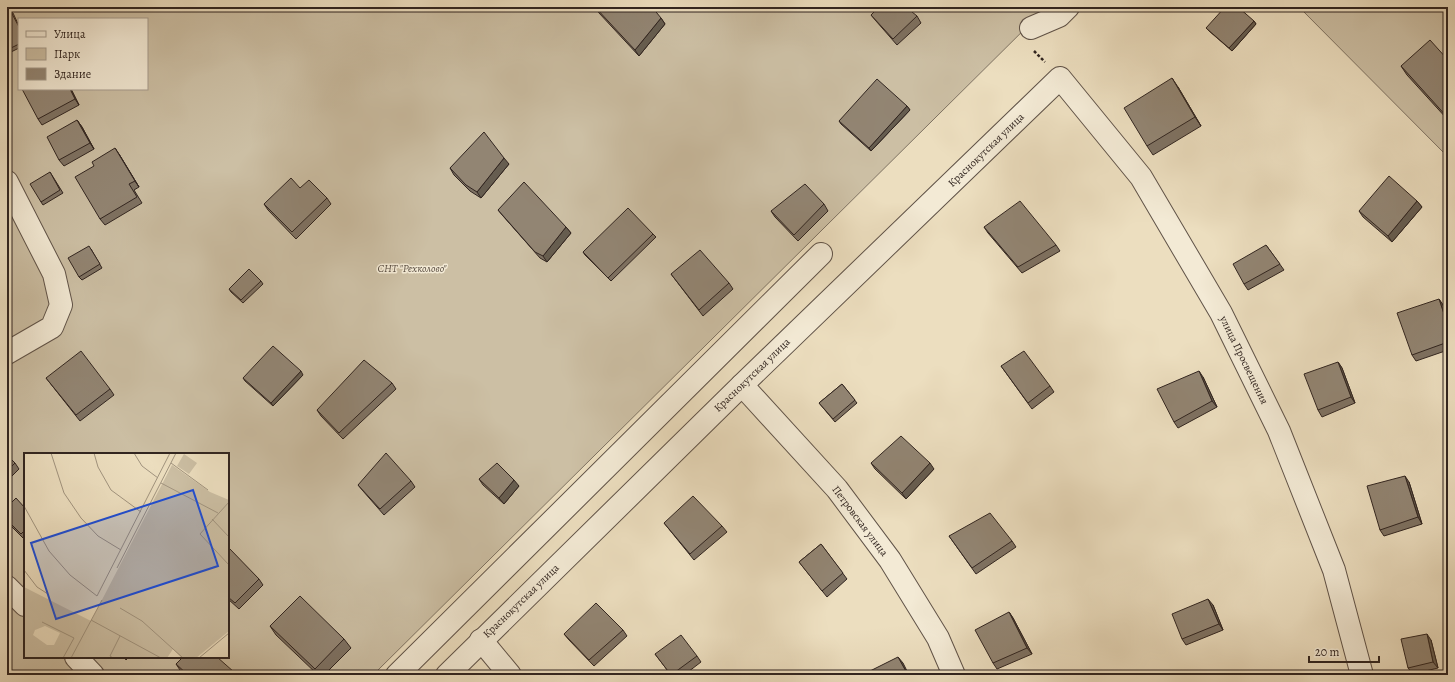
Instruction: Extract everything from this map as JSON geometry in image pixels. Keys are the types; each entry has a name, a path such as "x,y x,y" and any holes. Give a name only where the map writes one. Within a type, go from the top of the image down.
{"street":[{"path":"1031,28 1059,16 1068,7"},
{"name":"Краснокутская улица","path":"448,675 481,640 742,384 1060,78"},
{"name":"улица Просвещения","path":"1060,78 1141,177 1221,313 1279,431 1334,570 1362,675"},
{"path":"7,182 54,274 61,305 52,327 7,353"},
{"path":"397,675 821,254"},
{"name":"Петровская улица","path":"742,384 837,489 890,560 938,638 954,675"},
{"path":"7,587 24,604"},
{"path":"481,640 510,675"},
{"path":"77,658 93,675"}],"path":[{"path":"1031,28 1030,47 1060,78"}],"green space":[{"name":"СНТ \"Рехколово\"","path":"7,7 1047,7 373,675 7,675"},
{"path":"1299,7 1448,7 1448,157"}],"building":[{"path":"595,7 652,7 661,18 635,50"},
{"path":"879,7 906,7 917,16 893,39 871,15"},
{"path":"1225,7 1238,7 1254,21 1229,48 1206,28"},
{"path":"10,10 18,25 18,44 7,50 7,11"},
{"path":"1430,40 1448,60 1448,118 1401,66"},
{"path":"1172,78 1195,117 1147,146 1124,108"},
{"path":"877,79 907,106 869,148 839,121"},
{"path":"23,90 70,90 75,99 38,119"},
{"path":"77,120 90,143 59,160 47,137"},
{"path":"484,132 504,158 477,192 466,185 450,168"},
{"path":"115,148 135,181 129,184 137,197 100,219 75,177 94,166 92,162"},
{"path":"50,172 60,190 41,202 30,184"},
{"path":"1389,176 1417,201 1388,236 1359,211"},
{"path":"291,178 300,188 309,180 327,198 292,232 264,204"},
{"path":"524,182 566,227 543,256 535,252 498,210"},
{"path":"805,184 824,204 794,235 771,211"},
{"path":"1020,201 1056,245 1018,267 984,227"},
{"path":"628,208 653,234 608,278 583,252"},
{"path":"1266,245 1280,264 1244,284 1233,264"},
{"path":"89,246 100,264 79,277 68,258"},
{"path":"700,250 729,283 699,310 671,274"},
{"path":"249,269 261,281 241,300 229,289"},
{"path":"1439,299 1448,326 1448,342 1412,355 1397,313"},
{"path":"273,346 301,371 271,403 243,378"},
{"path":"81,351 110,389 76,415 46,378"},
{"path":"1024,351 1050,386 1028,403 1001,366"},
{"path":"364,360 392,383 339,433 317,410"},
{"path":"1338,362 1351,397 1318,410 1304,374"},
{"path":"1199,371 1212,401 1174,422 1157,389"},
{"path":"842,384 855,400 833,419 819,403"},
{"path":"901,436 930,463 902,493 871,463"},
{"path":"386,453 411,481 380,509 358,485"},
{"path":"7,455 15,463 7,471"},
{"path":"497,463 514,480 499,498 479,479"},
{"path":"1405,476 1418,517 1380,530 1367,486"},
{"path":"693,496 722,526 690,554 664,523"},
{"path":"16,498 24,507 24,531 21,534 7,520 7,507"},
{"path":"990,513 1012,541 972,568 949,536"},
{"path":"821,544 843,573 822,591 799,562"},
{"path":"229,548 259,579 235,603 229,598"},
{"path":"300,596 344,639 315,669 270,626"},
{"path":"1208,599 1219,624 1182,639 1172,614"},
{"path":"596,603 623,630 589,660 564,634"},
{"path":"1009,612 1027,648 993,663 975,630"},
{"path":"1427,634 1433,662 1408,668 1401,639"},
{"path":"681,635 697,656 671,675 655,654"},
{"path":"898,657 908,675 862,675"},
{"path":"182,658 218,658 234,672 232,675 188,675 176,664"}]}
